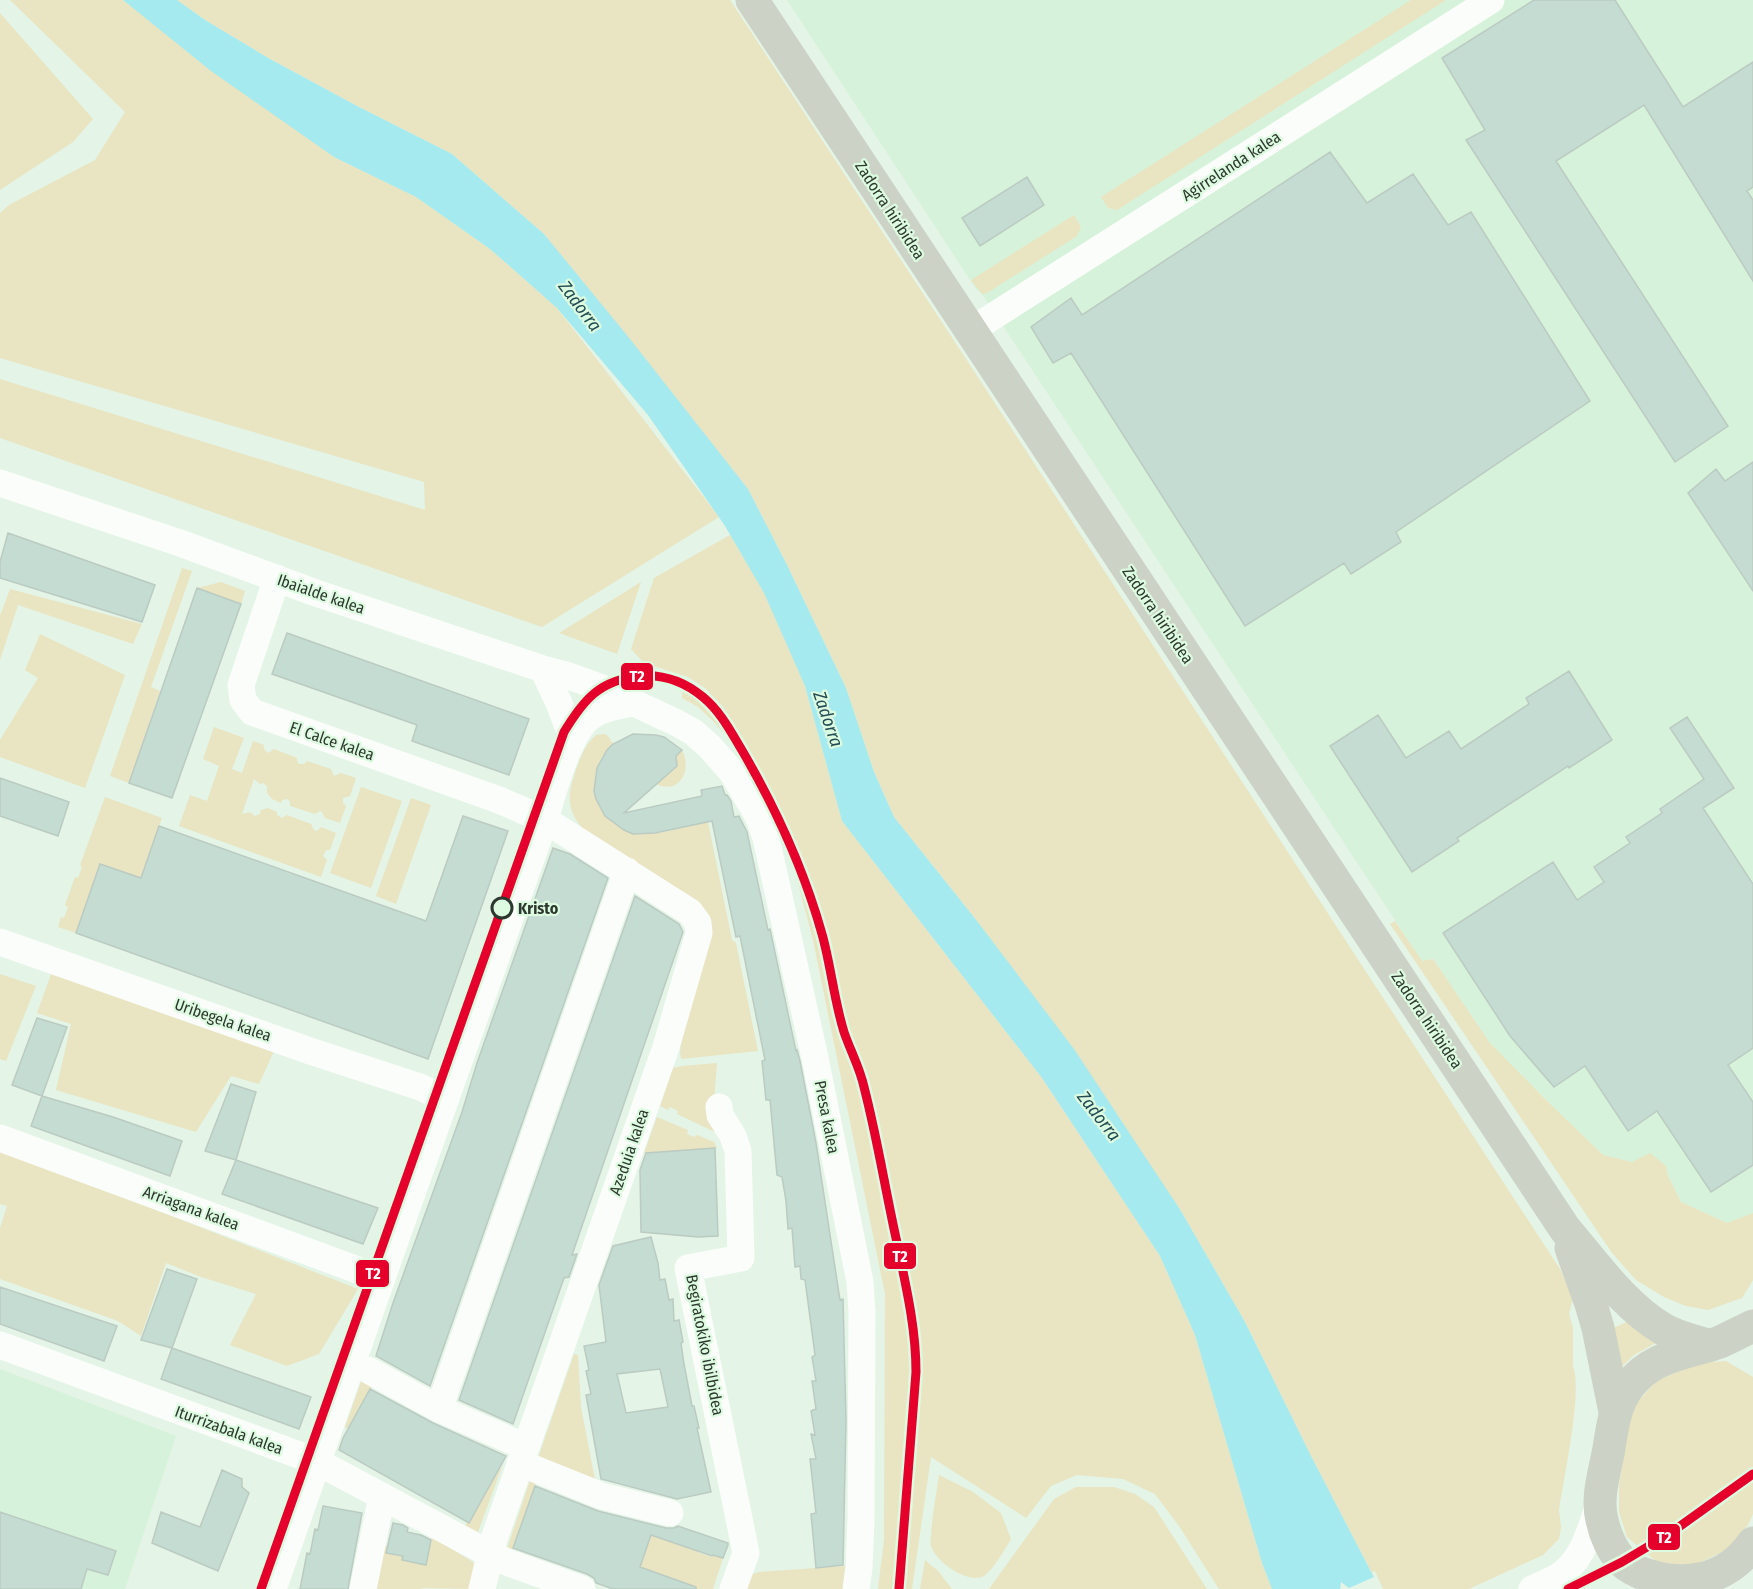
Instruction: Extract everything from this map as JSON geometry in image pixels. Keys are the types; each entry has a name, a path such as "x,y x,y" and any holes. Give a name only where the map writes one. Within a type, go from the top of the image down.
{"main road":[{"name":"Zadorra hiribidea","path":"752,0 1565,1229 1612,1285 1663,1329 1753,1356"},
{"name":"Zadorra hiribidea","path":"1565,1229 1591,1304 1615,1412"},
{"path":"1713,1343 1753,1326"},
{"name":"Zadorra hiribidea","path":"1713,1343 1679,1353 1647,1369 1636,1378 1625,1393 1615,1412 1600,1502 1601,1519 1612,1546 1622,1562 1664,1586 1694,1583 1713,1577 1735,1564 1750,1547"},
{"name":"Zadorra hiribidea","path":"1741,1589 1750,1547"}],"street":[{"name":"Agirrelanda kalea","path":"970,331 1491,0"},
{"name":"Ibaialde kalea","path":"0,483 566,675 637,705"},
{"name":"El Calce kalea","path":"277,578 241,686 243,700 252,712 499,800 545,820"},
{"path":"543,669 559,702 573,740"},
{"path":"273,1589 573,740 587,719 599,712 611,707 637,705"},
{"name":"Presa kalea","path":"637,705 685,727 709,746 732,772 749,798 766,838 815,1058 860,1282 862,1312 861,1519 856,1589"},
{"name":"Azeduia kalea","path":"482,1589 490,1554 523,1455 666,1047 699,933 698,923 690,912 545,820"},
{"path":"439,1409 627,871"},
{"name":"Uribegela kalea","path":"0,942 310,1051 420,1087 446,1100"},
{"name":"Begiratokiko ibilbidea","path":"719,1107 720,1115 733,1136 738,1151 741,1258 688,1268 746,1553 733,1589"},
{"name":"Arriagana kalea","path":"0,1138 382,1280"},
{"name":"Iturrizabala kalea","path":"0,1346 307,1458 490,1554 582,1589"},
{"path":"368,1370 602,1496 670,1513"},
{"path":"363,1589 382,1496"},
{"path":"1532,1589 1557,1577 1580,1555 1600,1502"}],"shaded area":[{"path":"10,0 123,0 334,157 416,197 490,249 557,308 719,517 542,627 0,438 0,379 425,510 424,482 0,358 0,213 9,205 95,160 125,112"},
{"path":"177,0 730,0 1560,1269 1573,1298 1569,1314 1573,1328 1576,1395 1559,1510 1561,1527 1559,1539 1543,1555 1469,1589 1380,1589 1245,1322 1181,1211 977,921 894,817 874,772 846,688 748,489 544,234 452,154 270,59 205,20"},
{"path":"787,0 1753,0 1753,1213 1727,1223 1681,1202 1668,1176 1666,1166 1632,1162 1603,1155 1490,1043 1433,959 1422,961"},
{"path":"1411,0 1446,0 1117,210 1108,208 1101,197"},
{"path":"0,13 93,119 73,142 0,190"},
{"path":"1074,215 1081,227 1077,236 987,293 982,294 971,280"},
{"path":"730,535 764,592 805,686 842,821 1042,1078 1160,1256 1195,1335 1262,1563 1272,1589 1219,1589 1179,1526 1155,1494 1123,1479 1077,1475 1051,1486 1026,1518 931,1457 912,1589 878,1589 884,1540 885,1294 813,940 797,879 779,832 745,766 727,737 712,720 698,707 682,698 682,690 697,698 715,716 724,708 705,688 688,677 644,663 631,649 654,578"},
{"path":"182,568 192,571 151,687 160,691 129,783 110,776"},
{"path":"221,582 245,591 241,604 197,588"},
{"path":"641,582 617,654 559,633"},
{"path":"10,589 142,624 133,644 18,605 0,660 0,616"},
{"path":"40,634 125,675 85,788 0,757 0,740 38,678 25,670"},
{"path":"214,727 244,738 232,769 242,773 253,741 264,745 268,753 274,749 297,758 299,764 307,761 331,769 334,776 341,773 356,778 350,796 343,798 346,806 340,823 325,818 320,811 315,814 290,806 288,799 282,800 281,803 272,799 267,793 267,786 254,779 242,814 250,812 255,816 260,814 261,810 268,808 277,812 277,815 282,818 287,815 311,824 314,830 317,831 321,827 336,833 330,850 326,850 323,856 327,860 321,877 179,826 190,795 207,801 219,766 203,759"},
{"path":"605,734 613,744 599,763 595,785 596,796 606,816 615,824 631,833 648,834 708,822 758,1051 681,1059 680,1051 689,996 707,934 587,833 575,817 570,794 577,767 589,742 596,735"},
{"path":"682,750 686,767 680,781 668,787 653,782 657,783 677,766 672,761"},
{"path":"361,787 402,801 371,888 330,873"},
{"path":"105,797 162,818 141,878 100,864 76,933 58,927 68,907 65,905 75,877 78,878 82,867 80,865"},
{"path":"411,798 431,805 396,904 376,896"},
{"path":"1395,921 1422,961 1433,959 1490,1043 1603,1155 1632,1162 1650,1153 1666,1166 1668,1176 1681,1202 1727,1223 1753,1213 1753,1280 1742,1298 1708,1310 1686,1306 1664,1297 1636,1280 1612,1253 1390,924"},
{"path":"53,969 279,1040 259,1084 231,1076 196,1132 56,1090 71,1024 37,1013"},
{"path":"0,974 36,986 6,1061 0,1059"},
{"path":"717,1063 714,1102 717,1133 677,1114 678,1111 670,1107 668,1110 660,1106 673,1068"},
{"path":"657,1117 688,1130 687,1134 694,1137 697,1135 714,1142 717,1148 644,1153"},
{"path":"0,1149 358,1289 319,1354 287,1366 230,1345 256,1294 201,1277 166,1263 141,1336 118,1321 0,1279 0,1228 7,1206 0,1204"},
{"path":"1633,1319 1661,1340 1634,1355 1616,1372 1609,1330"},
{"path":"574,1354 578,1355 581,1407 595,1480 537,1461"},
{"path":"1726,1361 1753,1377 1753,1514 1731,1548 1694,1565 1658,1563 1627,1537 1619,1512 1619,1485 1630,1420 1636,1404 1656,1381 1699,1363"},
{"path":"0,1369 176,1436 125,1589 0,1589"},
{"path":"363,1376 375,1381 363,1402 497,1474 503,1464 478,1532 465,1527 485,1494 355,1417 348,1429 345,1427"},
{"path":"532,1474 538,1477 530,1500 554,1509 522,1523 511,1554 506,1552"},
{"path":"939,1475 973,1492 1001,1513 1011,1539 995,1564 984,1576 970,1577 953,1570 939,1558 931,1546 932,1521"},
{"path":"1076,1487 1114,1487 1135,1494 1154,1507 1207,1589 989,1589 1054,1499"},
{"path":"651,1535 700,1551 699,1553 723,1558 713,1589 690,1589 676,1586 677,1580 664,1575 663,1580 639,1571 641,1566 617,1557 649,1543"},
{"path":"432,1537 473,1562 475,1566 473,1589 370,1589 379,1545 391,1547 403,1556 402,1560 426,1565"},
{"path":"925,1560 938,1571 952,1589 920,1589"},
{"path":"845,1566 843,1589 737,1589 741,1578 759,1572"}],"water":[{"name":"Zadorra","path":"123,0 177,0 205,20 270,59 452,154 544,234 630,339 748,489 846,688 874,772 894,817 977,921 1074,1049 1181,1211 1245,1322 1380,1589 1272,1589 1262,1563 1195,1335 1160,1256 1042,1078 842,821 805,686 764,593 725,526 648,415 557,308 490,249 416,197 334,157 211,71"}],"pier":[{"path":"1375,1571 1383,1589 1340,1589 1341,1582 1349,1588 1374,1577 1372,1572"}],"building":[{"path":"1534,0 1615,0 1683,107 1753,62 1753,187 1747,191 1753,200 1753,281 1644,105 1556,161 1728,426 1675,462 1466,140 1485,130 1442,58"},
{"path":"1330,152 1367,203 1413,174 1448,225 1471,212 1590,401 1396,532 1401,542 1351,574 1344,563 1245,626 1071,353 1053,363 1031,327 1071,298 1082,315"},
{"path":"1027,177 1044,205 980,246 962,218"},
{"path":"1753,462 1753,591 1688,493 1716,469 1725,481"},
{"path":"8,533 155,585 142,622 0,578 0,562"},
{"path":"197,588 241,604 172,798 129,783"},
{"path":"287,633 529,719 509,775 412,741 417,725 272,674"},
{"path":"1569,671 1612,740 1457,838 1459,841 1412,872 1330,746 1378,715 1406,758 1449,731 1461,749 1529,704 1526,698"},
{"path":"1687,717 1734,788 1703,808 1753,884 1753,1048 1728,1065 1753,1102 1753,1165 1711,1192 1657,1111 1628,1131 1585,1066 1554,1087 1510,1036 1443,933 1553,862 1577,900 1604,882 1594,867 1630,843 1626,837 1662,813 1660,809 1704,779 1670,728"},
{"path":"633,734 664,737 682,750 676,756 677,766 624,813 702,796 701,790 722,786 725,795 731,801 734,817 739,816 747,832 800,1061 816,1143 840,1300 843,1299 846,1420 843,1565 816,1568 811,1514 816,1513 810,1459 816,1459 811,1434 815,1435 811,1411 816,1409 812,1381 816,1381 812,1357 815,1355 805,1280 801,1279 800,1266 795,1267 792,1228 788,1229 782,1177 777,1175 770,1100 766,1100 762,1061 765,1060 740,936 736,937 712,821 655,833 633,834 605,816 594,791 597,768 613,744"},
{"path":"0,778 69,802 58,836 0,816"},
{"path":"463,816 508,831 428,1059 76,933 100,864 141,878 159,826 426,921"},
{"path":"553,848 570,854 608,878 430,1386 376,1356"},
{"path":"635,896 679,924 683,932 572,1255 577,1254 569,1277 564,1278 513,1424 459,1400"},
{"path":"37,1018 67,1027 42,1096 12,1085"},
{"path":"231,1084 256,1092 236,1160 205,1151"},
{"path":"42,1096 182,1141 170,1176 31,1126"},
{"path":"715,1148 718,1236 698,1237 641,1232 640,1170 646,1153"},
{"path":"236,1160 378,1208 363,1244 222,1194"},
{"path":"651,1237 660,1280 665,1279 669,1300 673,1299 674,1321 679,1320 684,1364 711,1492 677,1499 601,1479 586,1395 591,1394 584,1346 606,1342 599,1285 613,1246","holes":["660,1369 668,1407 626,1413 617,1374"]},
{"path":"167,1269 197,1279 172,1348 141,1340"},
{"path":"0,1287 117,1326 104,1361 0,1324"},
{"path":"172,1348 311,1397 299,1429 161,1379"},
{"path":"370,1389 433,1423 506,1456 469,1523 339,1450 343,1438"},
{"path":"222,1470 242,1479 242,1487 249,1493 218,1571 152,1543 161,1512 200,1527"},
{"path":"535,1486 598,1511 666,1528 678,1526 728,1543 728,1545 723,1558 651,1535 640,1567 696,1587 696,1589 613,1589 596,1583 594,1578 587,1574 513,1548"},
{"path":"323,1506 362,1513 348,1589 300,1589 307,1553 310,1554"},
{"path":"0,1512 116,1551 108,1575 87,1569 81,1589 0,1589"},
{"path":"393,1523 408,1528 407,1532 431,1540 426,1565 402,1560 403,1556 386,1553"}],"transit line":[{"name":"T2","path":"261,1589 564,732 594,693 614,682 640,676 666,678 681,683 696,692 720,716 767,795 798,863 815,910 846,1039 862,1080 873,1125 912,1321 916,1372 899,1589"},
{"name":"T2","path":"1568,1589 1622,1562 1669,1534 1753,1474"}],"place":[{"name":"Kristo","path":"502,908"}]}
